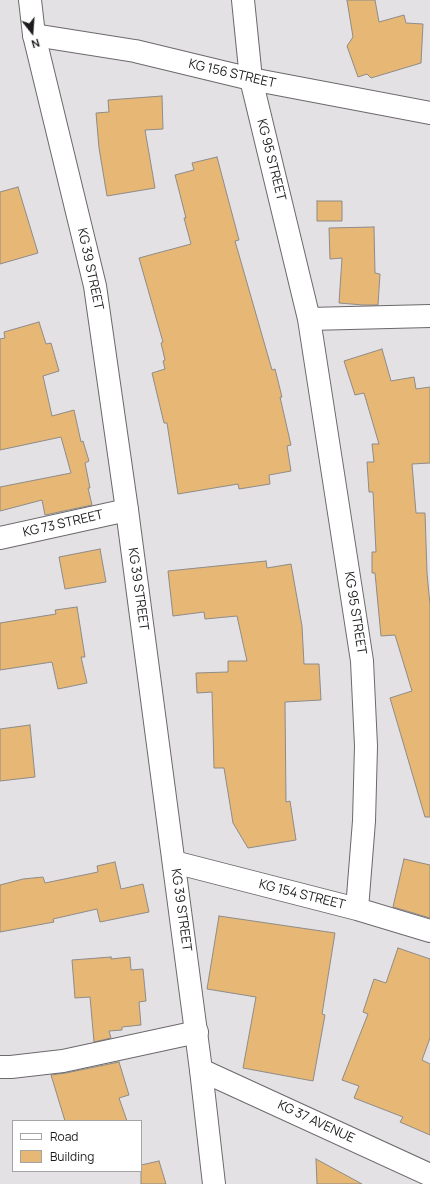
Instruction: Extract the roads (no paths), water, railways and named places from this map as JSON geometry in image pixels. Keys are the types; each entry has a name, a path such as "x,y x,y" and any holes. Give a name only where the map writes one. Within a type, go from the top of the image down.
{"street":[{"name":"KG 39 STREET","path":"30,0 34,35 95,286 127,510 197,1032 214,1184"},
{"name":"KG 95 STREET","path":"243,0 251,79 309,319 362,661 366,746 364,820 357,909"},
{"name":"KG 156 STREET","path":"34,35 135,51 251,79 430,114"},
{"path":"309,319 430,316"},
{"name":"KG 73 STREET","path":"0,538 127,510"},
{"name":"KG 154 STREET","path":"174,862 357,909 430,931"},
{"path":"0,1067 63,1061 197,1032"},
{"name":"KG 37 AVENUE","path":"201,1070 430,1175"}]}
